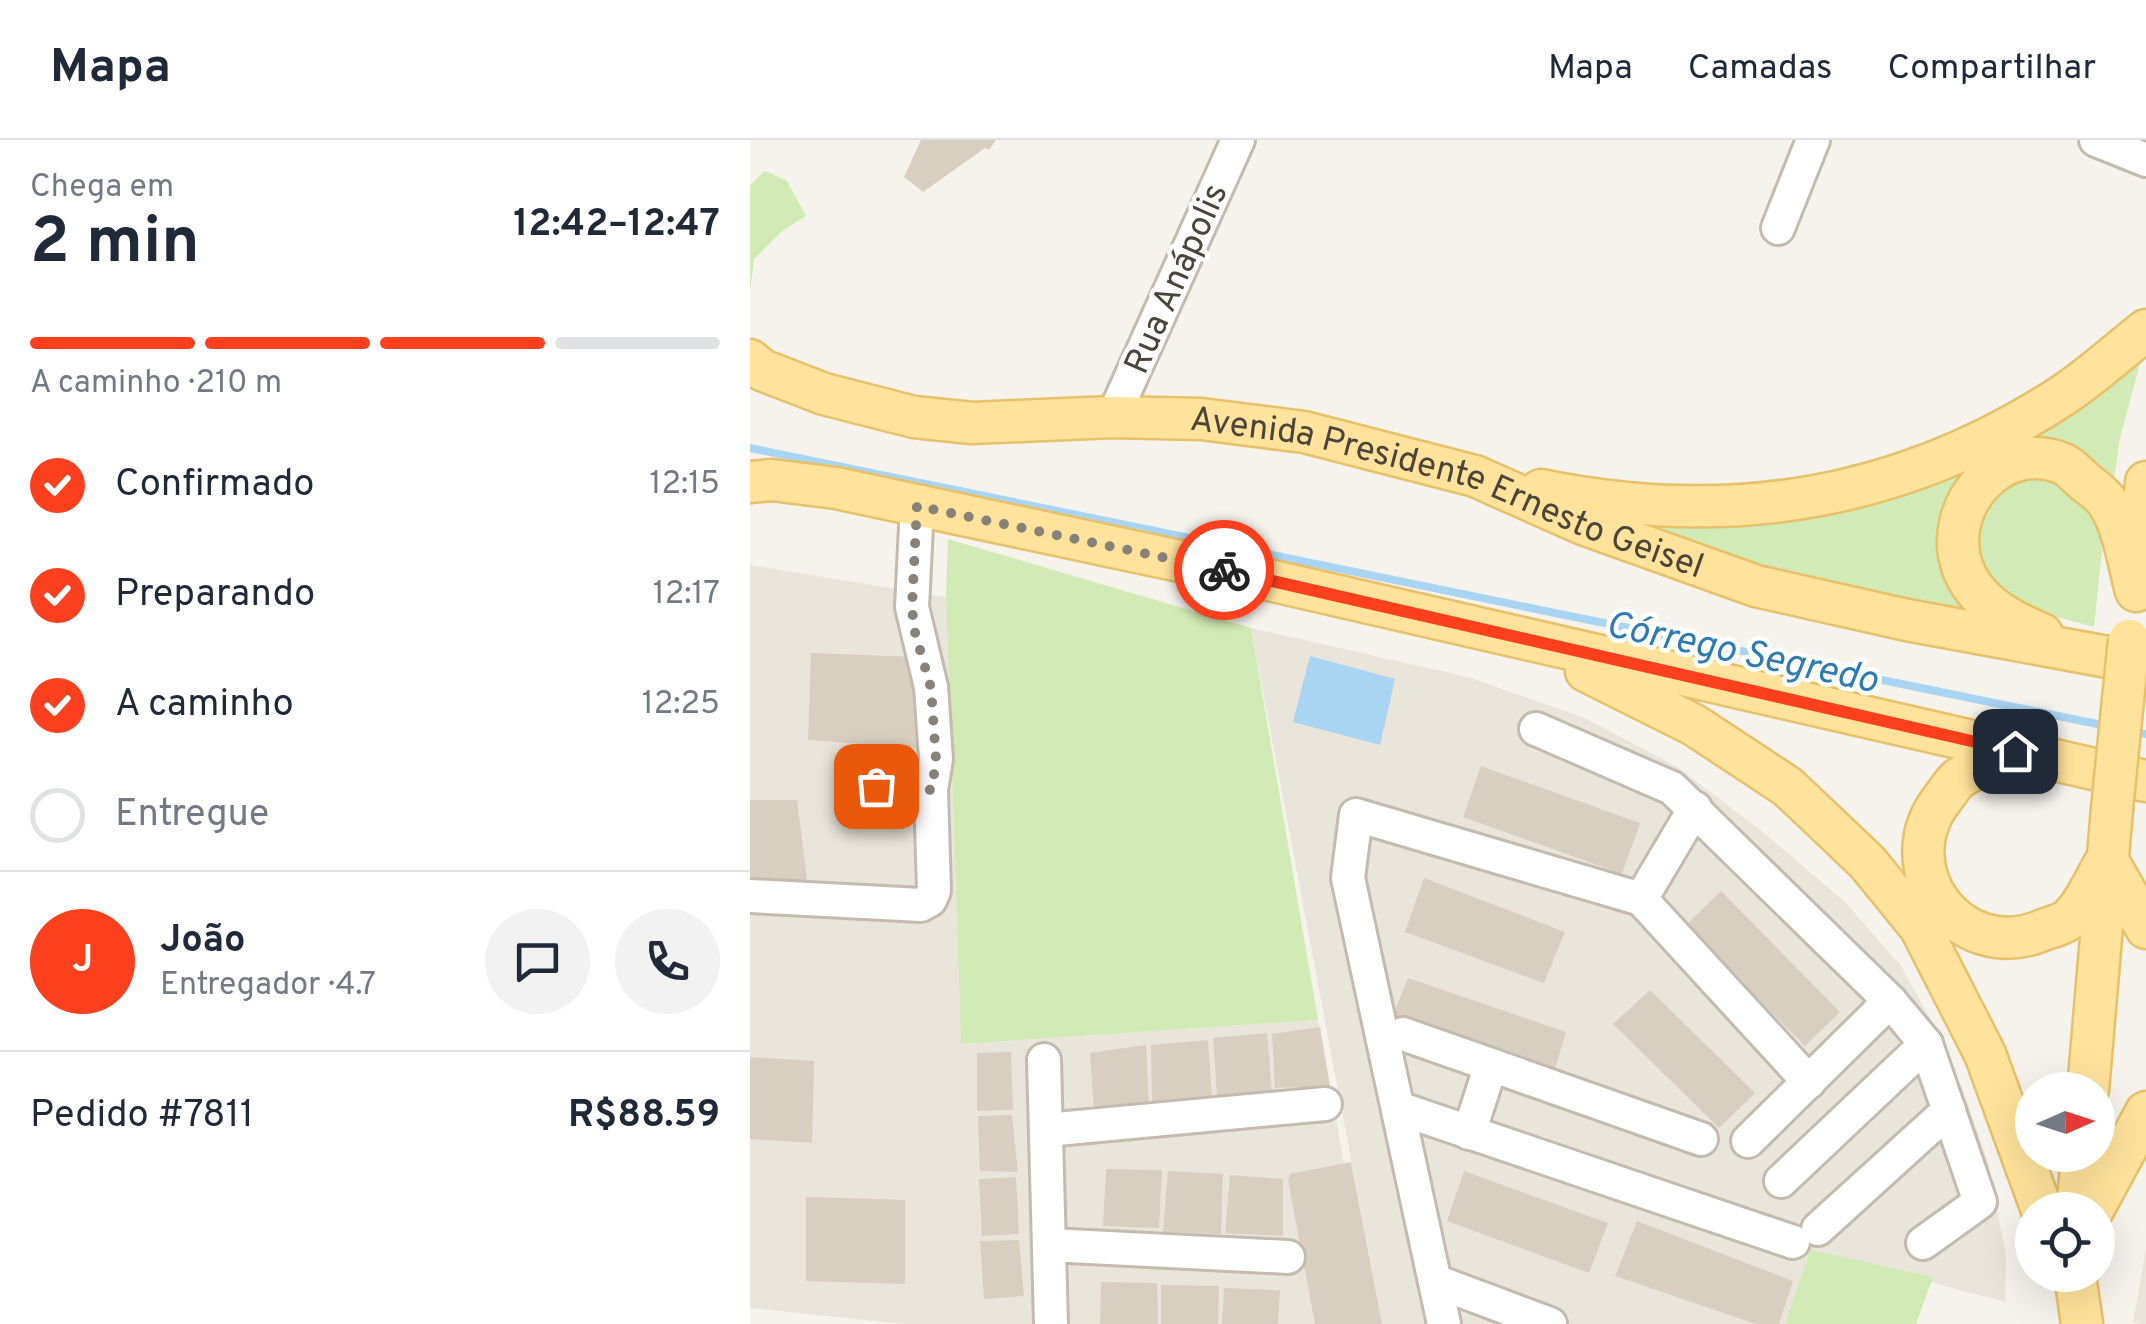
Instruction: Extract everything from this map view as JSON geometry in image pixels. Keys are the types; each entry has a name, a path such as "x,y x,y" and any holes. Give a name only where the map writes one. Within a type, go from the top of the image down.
{"main road":[{"path":"1475,476 1576,497 1684,508 1800,500 1884,482 1972,446 2063,395 2146,330"},
{"name":"Avenida Presidente Ernesto Geisel","path":"750,360 762,370 824,394 914,417 972,423 1113,417 1201,419 1304,432 1475,476 1584,524 1756,586 1907,620 2087,653 2137,652"},
{"path":"2087,653 2008,620 1978,594 1962,568 1957,540 1962,512 1978,484 2004,464 2036,459 2063,463 2107,500 2141,581"},
{"path":"750,482 772,480 836,488 1268,580 2146,781"},
{"path":"2090,1072 2112,809 2137,652 2146,482"},
{"path":"1484,630 1613,682 1694,724 1788,787 1867,862 1920,927 1985,1054 2035,1192"},
{"path":"2053,760 2000,763 1958,778 1933,811 1922,845 1926,876 1937,901 1962,925 1999,938 2022,939 2070,919 2108,859"},
{"path":"2108,859 2146,928"},
{"path":"2103,1192 2146,1112"}],"street":[{"name":"Rua Anápolis","path":"1113,417 1238,140"},
{"path":"1778,228 1813,140"},
{"path":"2096,140 2146,160"},
{"path":"750,896 921,905 930,900 934,891 932,790 936,759 931,688 914,629 912,607 917,506"},
{"path":"1536,729 1672,788 1890,1001 1926,1044 1980,1202 1924,1242"},
{"path":"854,785 932,790"},
{"path":"1641,899 1695,808"},
{"path":"1444,1324 1348,878 1356,815 1641,899 1809,1082"},
{"path":"1748,1141 1890,1001"},
{"path":"1403,1034 1701,1140"},
{"path":"1781,1182 1926,1044"},
{"path":"1044,1060 1050,1324"},
{"path":"1469,1133 1491,1065"},
{"path":"1046,1130 1325,1104"},
{"path":"1398,1108 1805,1236 1949,1110"},
{"path":"1049,1246 1288,1256"},
{"path":"1435,1281 1550,1324"}],"shaded area":[{"path":"750,565 946,597 961,1044 1318,1020 1344,1164 1315,1324 904,1324 750,1308"},
{"path":"1251,628 1468,677 1585,718 1679,768 1844,901 1901,966 1963,1090 1988,1162 2006,1256 2005,1302 1810,1250 1785,1324 1382,1324"},
{"path":"2146,1249 2146,1324 2141,1324 2133,1322"}],"green space":[{"path":"765,171 787,181 806,216 782,231 754,259 750,292 750,185"},
{"path":"2143,352 2120,438 2113,486 2080,454 1966,478 1971,614 1816,582 1695,547 1627,517 1789,516"},
{"path":"2021,475 2067,479 2099,519 2102,550 2094,627 2020,607 1995,590 1973,553 1981,505"},
{"path":"948,539 1251,628 1318,1020 961,1044 946,597"},
{"path":"1810,1250 1933,1277 1916,1324 1785,1324"}],"water":[{"path":"1310,656 1395,679 1380,745 1293,722"}],"building":[{"path":"921,140 996,140 989,150 985,148 923,192 904,177"},
{"path":"811,653 917,657 916,748 808,740"},
{"path":"1481,766 1640,823 1622,874 1463,817"},
{"path":"750,800 797,800 808,887 750,886"},
{"path":"1424,878 1565,932 1544,983 1405,932"},
{"path":"1721,891 1840,1012 1805,1046 1685,926"},
{"path":"1408,978 1566,1032 1551,1082 1389,1025"},
{"path":"1650,990 1755,1093 1719,1128 1613,1024"},
{"path":"1320,1027 1330,1086 1275,1088 1272,1034"},
{"path":"1267,1033 1272,1092 1217,1096 1213,1038"},
{"path":"1208,1040 1212,1096 1152,1102 1151,1045"},
{"path":"1146,1045 1149,1104 1094,1111 1090,1053"},
{"path":"1011,1052 1013,1110 977,1111 977,1053"},
{"path":"750,1057 814,1061 812,1143 750,1139"},
{"path":"1012,1115 1018,1172 980,1171 978,1116"},
{"path":"1351,1162 1382,1324 1315,1324 1288,1180 1290,1174"},
{"path":"1106,1169 1162,1170 1159,1228 1103,1226"},
{"path":"1168,1171 1223,1174 1221,1234 1163,1232"},
{"path":"1464,1171 1608,1223 1589,1273 1447,1221"},
{"path":"1230,1175 1283,1179 1283,1236 1225,1233"},
{"path":"1016,1177 1019,1234 982,1236 979,1179"},
{"path":"806,1197 905,1200 905,1284 806,1281"},
{"path":"1637,1221 1793,1281 1779,1324 1756,1324 1615,1276"},
{"path":"1019,1240 1024,1296 984,1299 980,1241"},
{"path":"1101,1282 1157,1283 1158,1324 1100,1324"},
{"path":"1161,1285 1219,1286 1218,1324 1161,1324"},
{"path":"1224,1288 1280,1290 1278,1324 1222,1324"}],"waterway":[{"name":"Córrego Segredo","path":"750,448 2107,726"},
{"name":"Córrego Segredo","path":"2131,731 2146,734"}],"way so far":[{"path":"876,786 932,790 936,759 931,688 914,629 912,607 917,506 1224,570"}],"route":[{"path":"1224,570 2015,751"}]}
